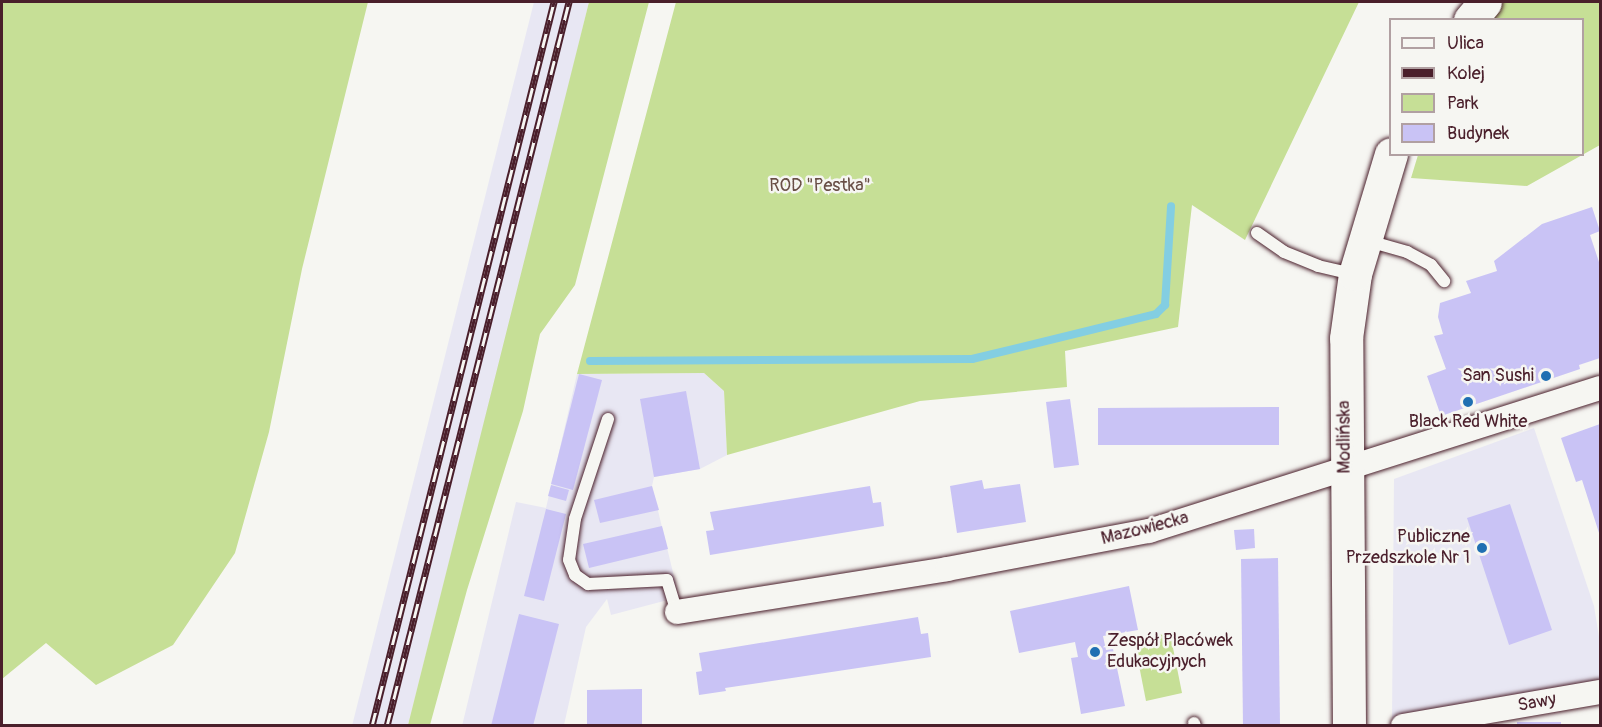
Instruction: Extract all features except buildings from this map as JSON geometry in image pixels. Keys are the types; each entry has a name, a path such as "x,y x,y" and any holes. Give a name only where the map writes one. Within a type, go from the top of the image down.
{"main road":[{"path":"1472,18 1485,2"},
{"name":"Modlińska","path":"1349,726 1345,470 1346,338 1355,274 1390,156"}],"street":[{"name":"Mazowiecka","path":"676,612 947,569 1149,531 1600,388"},
{"name":"Sawy","path":"1403,726 1600,692"}],"lane":[{"path":"1257,233 1309,262 1355,274"},
{"path":"1364,240 1407,252 1431,265 1444,281"},
{"path":"608,419 575,519 569,560 575,575 588,584 667,580 676,612"}],"shaded area":[{"path":"534,2 589,2 535,225 408,725 352,726"},
{"path":"704,373 724,391 727,455 700,469 654,477 652,486 679,597 611,615 607,599 586,627 564,725 462,726 516,502 546,508 577,374"},
{"name":"Publiczne Przedszkole Nr 1","path":"1534,428 1594,606 1600,643 1600,685 1392,721 1394,479"}],"green space":[{"path":"2,2 368,2 302,269 269,432 235,553 173,645 96,685 46,643 2,679"},
{"path":"589,2 649,2 575,285 540,334 523,411 467,590 430,725 408,725"},
{"name":"ROD \"Pestka\"","path":"676,2 1359,2 1245,240 1192,205 1178,327 1065,351 1067,387 920,401 727,455 724,391 704,373 577,374"},
{"path":"1500,2 1600,2 1600,145 1584,154 1584,18 1485,18"},
{"path":"1418,156 1580,156 1527,186 1411,178"},
{"path":"1170,633 1182,693 1146,701 1134,640"}],"waterway":[{"path":"590,361 972,359 1156,314 1165,305 1171,206"}],"railway":[{"path":"372,726 554,2"},
{"path":"387,726 569,2"}],"place":[{"name":"San Sushi","path":"1546,376"},
{"name":"Black Red White","path":"1468,402"},
{"name":"Publiczne Przedszkole Nr 1","path":"1482,548"},
{"name":"Zespół Placówek Edukacyjnych","path":"1095,652"}]}
